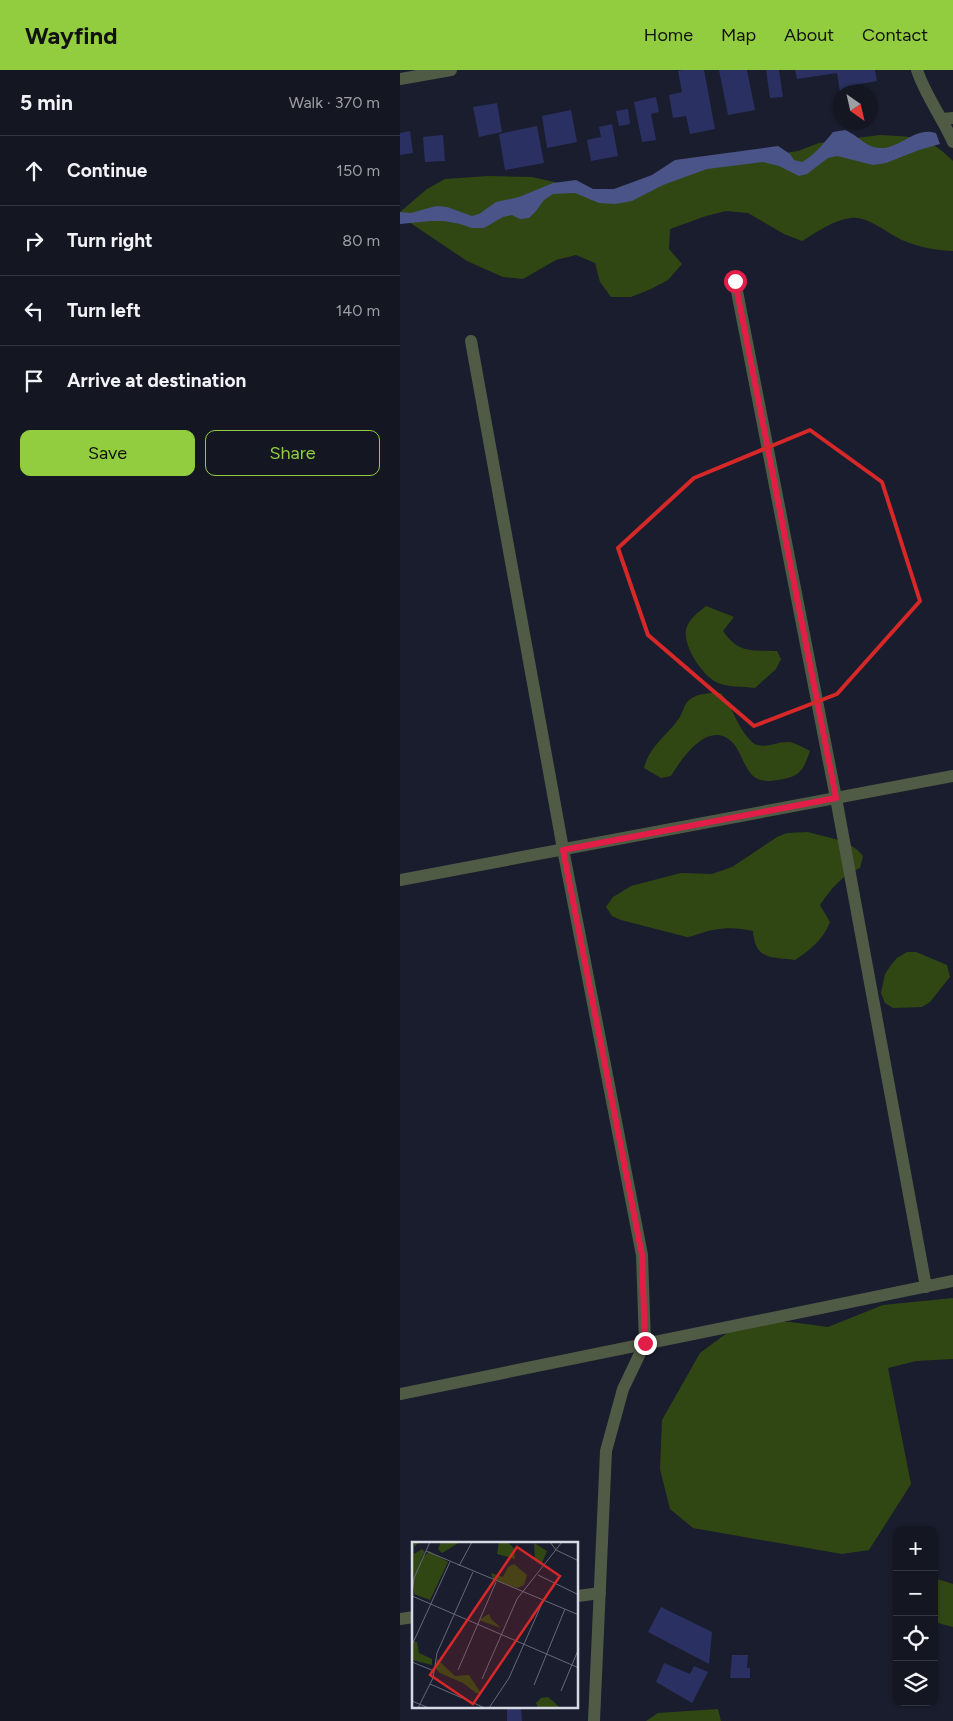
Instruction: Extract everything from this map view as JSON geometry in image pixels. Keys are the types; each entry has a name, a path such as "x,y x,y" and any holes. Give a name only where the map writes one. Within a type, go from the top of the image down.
{"street":[{"path":"400,79 451,70"},
{"path":"917,70 922,86 948,118 953,142"},
{"path":"735,281 836,798 926,1287"},
{"path":"471,341 563,850 642,1255 645,1343 623,1389 606,1451 594,1721"},
{"path":"400,880 953,776"},
{"path":"400,1394 953,1281"},
{"path":"579,1596 600,1593"}],"highlighted area":[{"path":"810,430 882,482 920,601 837,694 754,726 648,635 618,548 694,478"}],"green space":[{"path":"880,135 920,139 944,152 953,161 953,251 912,244 872,223 858,218 844,219 819,230 802,241 784,234 748,213 726,211 670,229 669,249 682,264 668,280 631,297 611,297 600,282 595,263 576,255 556,260 523,279 503,277 467,261 400,216 400,212 427,189 445,179 488,176 532,177 594,191 616,193 695,167 798,151 819,143"},
{"path":"706,606 734,617 723,631 735,644 746,649 777,651 781,659 776,669 755,688 730,686 716,682 705,673 690,652 686,637 687,626 691,619"},
{"path":"721,693 747,736 756,745 764,746 789,742 810,751 801,770 789,778 771,781 760,780 750,772 733,743 724,737 715,735 697,743 671,776 661,778 644,768 650,753 680,717 687,702 701,694"},
{"path":"808,832 852,846 863,856 860,868 848,874 837,883 820,905 830,922 824,934 811,948 795,960 772,957 761,952 754,940 753,931 723,928 687,937 621,920 612,916 606,907 613,897 631,886 681,873 712,874 732,867 777,837 787,833"},
{"path":"907,952 916,952 947,965 950,977 930,1002 922,1007 893,1008 885,1003 881,993 885,974 897,958"},
{"path":"953,1298 953,1359 916,1361 888,1368 911,1484 869,1550 842,1554 693,1528 670,1509 660,1469 662,1420 700,1353 743,1321 790,1322 828,1327 883,1305"},
{"path":"938,1579 953,1584 953,1627 938,1623"},
{"path":"718,1709 721,1721 646,1721 658,1713"}],"water":[{"path":"845,130 866,143 880,148 894,145 914,135 928,132 936,133 940,144 886,163 873,165 837,156 828,158 807,174 799,176 779,166 763,162 707,169 663,185 632,201 615,204 599,203 575,193 553,194 544,200 529,218 520,219 512,215 503,217 484,228 472,228 444,221 400,224 400,212 411,213 436,206 447,207 472,216 479,214 496,202 519,197 553,183 576,180 593,189 614,189 652,175 675,160 778,146 790,154 794,160 802,162 815,152 833,132"}],"building":[{"path":"704,70 715,129 690,134 686,116 673,118 669,95 682,92 678,71"},
{"path":"719,70 747,70 755,110 728,115"},
{"path":"766,70 779,70 783,97 770,98"},
{"path":"795,70 875,70 877,81 839,85 837,73 797,79"},
{"path":"656,97 659,112 651,114 656,140 642,142 634,102"},
{"path":"497,103 502,132 479,137 473,107"},
{"path":"628,109 630,124 619,126 616,111"},
{"path":"571,110 577,142 547,148 542,116"},
{"path":"612,124 618,156 591,161 587,140 601,137 599,127"},
{"path":"537,126 544,163 505,170 499,134"},
{"path":"410,131 413,153 400,155 400,133"},
{"path":"443,135 445,161 425,162 423,137"},
{"path":"661,1607 712,1632 709,1664 648,1632"},
{"path":"732,1655 748,1655 747,1668 750,1668 750,1678 730,1678"},
{"path":"664,1663 690,1674 694,1666 708,1672 692,1703 656,1682"},
{"path":"507,1708 521,1708 522,1721 507,1721"}],"route":[{"path":"645,1343 642,1255 563,850 836,798 735,281"}]}
